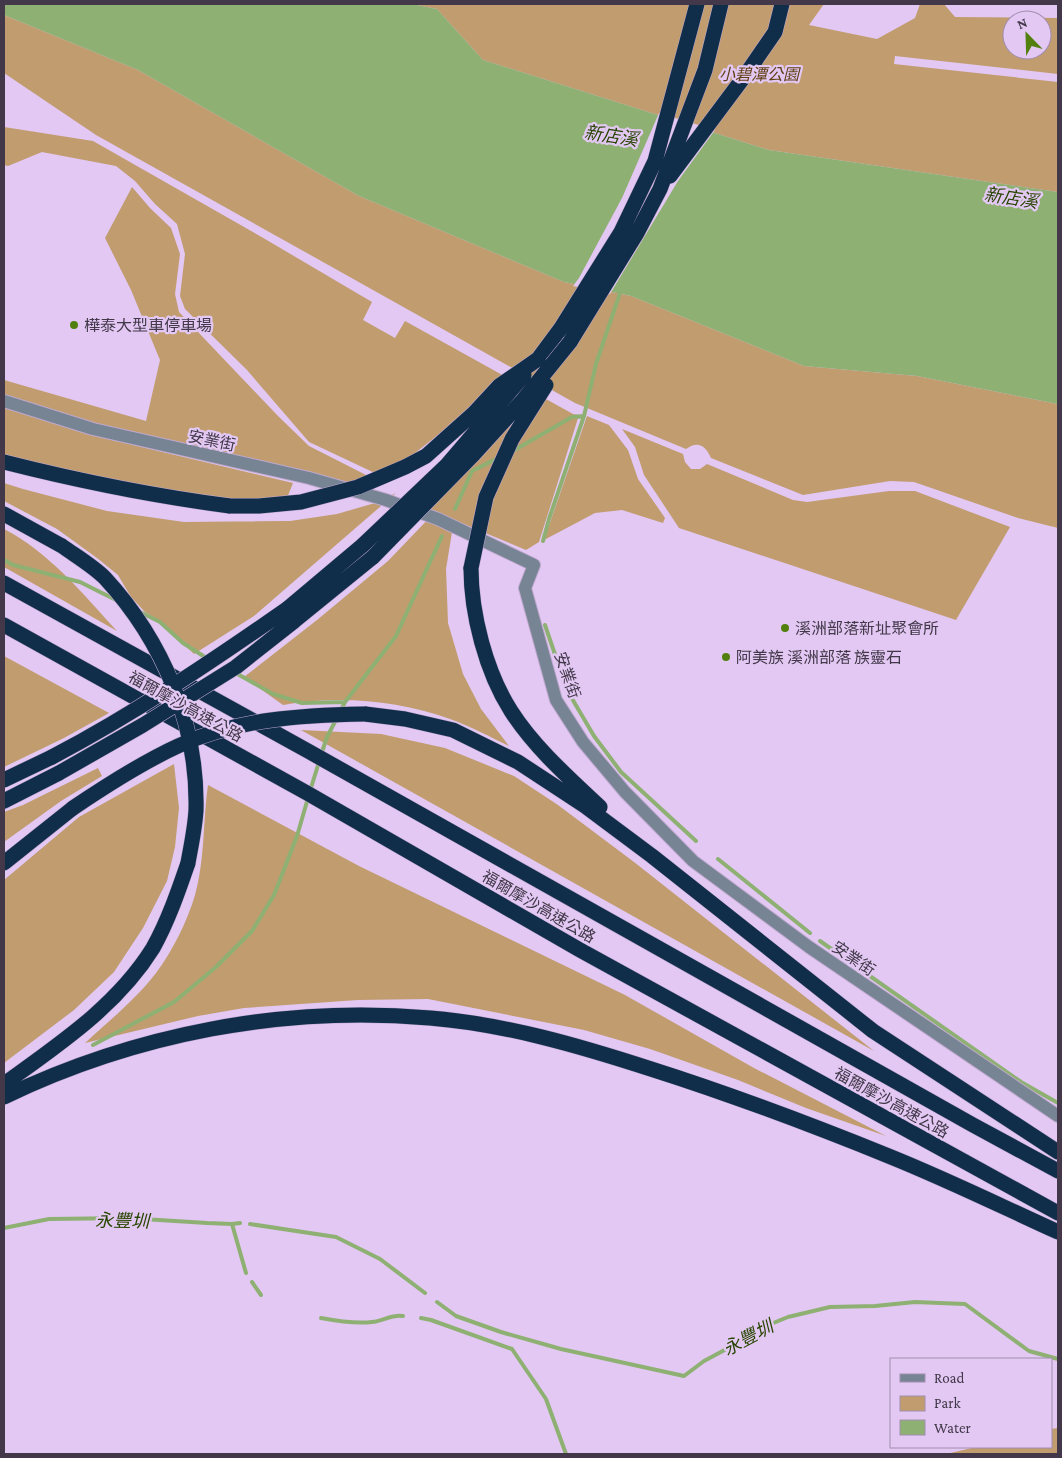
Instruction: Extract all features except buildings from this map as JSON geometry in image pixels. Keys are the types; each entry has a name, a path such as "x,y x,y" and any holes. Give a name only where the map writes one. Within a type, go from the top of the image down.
{"highway":[{"path":"368,551 447,465 538,359 561,328 621,232 655,162 697,4"},
{"path":"652,856 561,770 510,710 484,650 471,593 471,568 486,497 512,439 637,233 660,189 705,70 721,4"},
{"path":"660,189 744,77 775,32 782,4"},
{"path":"4,801 59,773 143,725 236,668 290,616 368,551 474,454 523,400 570,342"},
{"path":"4,462 74,480 157,496 230,506 259,506 301,502 358,487 426,456 474,413 499,386 538,359"},
{"path":"4,514 62,546 104,577 142,626 158,652 182,706 194,765 196,811 188,863 172,908 153,947 134,974 107,1004 69,1037 4,1084"},
{"name":"福爾摩沙高速公路","path":"4,583 1058,1171"},
{"path":"4,780 81,742 290,616"},
{"name":"福爾摩沙高速公路","path":"4,625 307,793 580,950 1058,1213"},
{"path":"4,630 48,650"},
{"path":"4,863 73,808 122,775 179,745 230,728 279,718 365,714 453,730 518,762 585,806 652,856 873,1031 1058,1152"},
{"path":"4,1097 87,1061 142,1044 203,1030 285,1019 352,1014 442,1019 481,1024 612,1056 718,1090 894,1158 1058,1232"}],"street":[{"name":"安業街","path":"4,401 93,429 309,478 386,500 438,520 534,565 525,588 556,700 583,742 625,792 693,861 808,948 1058,1116"}],"green space":[{"name":"小碧潭公園","path":"412,4 824,4 809,25 877,39 915,18 920,4 944,4 955,17 1002,17 1002,60 1052,60 1052,18 1058,18 1058,74 895,56 894,64 1058,82 1058,192 769,150 483,60 437,9"},
{"path":"4,15 138,70 359,196 564,282 631,296 804,366 917,376 1058,404 1058,528 1018,518 914,482 890,481 803,495 711,458 707,450 701,446 694,445 686,449 575,403 96,135 4,73"},
{"path":"4,127 93,141 372,302 363,320 395,338 405,321 573,414 579,415 539,542 526,550 454,520 446,569 448,623 463,674 481,709 509,746 450,719 409,707 346,700 325,700 283,705 244,677 388,561 435,512 430,509 487,447 453,423 415,453 377,474 309,442 247,370 185,309 180,296 185,254 177,224 155,204 135,181 116,166 42,152 8,166 4,165"},
{"path":"132,187 171,228 180,254 175,294 179,312 309,446 372,478 347,487 85,422 4,395 4,380 146,421 160,360 131,290 105,238"},
{"path":"4,407 87,434 293,483 287,498 190,498 4,457"},
{"path":"587,416 609,425 628,450 638,479 665,518 663,523 622,510 595,513 544,540"},
{"path":"622,429 683,454 685,462 691,469 700,469 707,464 793,500 807,502 889,491 915,491 1010,527 956,620 679,528 644,475 635,447"},
{"path":"4,483 107,511 184,522 290,521 337,514 375,503 396,493 254,616 194,654 161,622 145,612 131,597 118,575 97,558 57,529 4,501"},
{"path":"4,529 36,549 51,562 117,631 4,567"},
{"path":"4,656 109,713 64,738 4,767"},
{"path":"301,730 381,734 445,748 514,776 558,805 634,862 874,1051"},
{"path":"174,764 179,808 175,847 167,881 143,928 114,972 74,1010 4,1063 4,880 79,817"},
{"path":"98,768 102,776 61,801 4,842 4,812 23,805"},
{"path":"208,785 359,866 625,995 754,1068 886,1136 650,1049 584,1030 428,999 358,1000 244,1008 198,1016 85,1043 148,983 179,936 192,905 198,882"},
{"path":"1058,1428 1058,1454 946,1454 972,1448 1052,1448 1052,1429"}],"water":[{"name":"新店溪","path":"4,4 412,4 437,9 483,60 769,150 1058,192 1058,404 917,376 804,366 631,296 564,282 359,196 138,70 4,15"}],"pier":[{"path":"659,113 715,130 678,181 610,294 573,286 622,198"}],"waterway":[{"path":"543,541 584,416 596,364 621,290"},
{"path":"511,452 572,417 584,416"},
{"path":"455,509 472,471 498,458"},
{"path":"341,710 345,702 396,636 442,536"},
{"path":"4,560 13,565 80,582 116,600"},
{"path":"138,611 160,622 183,643 208,659"},
{"path":"545,625 567,690 594,736 621,772 696,841"},
{"path":"234,672 273,694 302,703 345,702"},
{"path":"321,755 327,737 337,718"},
{"path":"310,791 319,762"},
{"path":"93,1045 174,1002 216,967 252,931 274,895 297,836 308,798"},
{"path":"718,859 810,933"},
{"path":"820,941 1021,1082 1058,1103"},
{"name":"永豐圳","path":"4,1228 49,1219 127,1218 240,1223"},
{"path":"232,1224 246,1273"},
{"name":"永豐圳","path":"250,1224 336,1237 380,1259 425,1293"},
{"path":"252,1282 261,1295"},
{"name":"永豐圳","path":"437,1302 456,1316 501,1332 561,1349 684,1376 704,1361 734,1345 751,1332 788,1317 830,1307 875,1306 915,1302 965,1304 1029,1351 1058,1359"},
{"path":"321,1318 366,1323 403,1316"},
{"path":"421,1318 512,1349 546,1399 566,1454"}],"place":[{"name":"樺泰大型車停車場","path":"74,325"},
{"name":"溪洲部落新址聚會所","path":"785,628"},
{"name":"阿美族 溪洲部落 族靈石","path":"726,657"}]}
